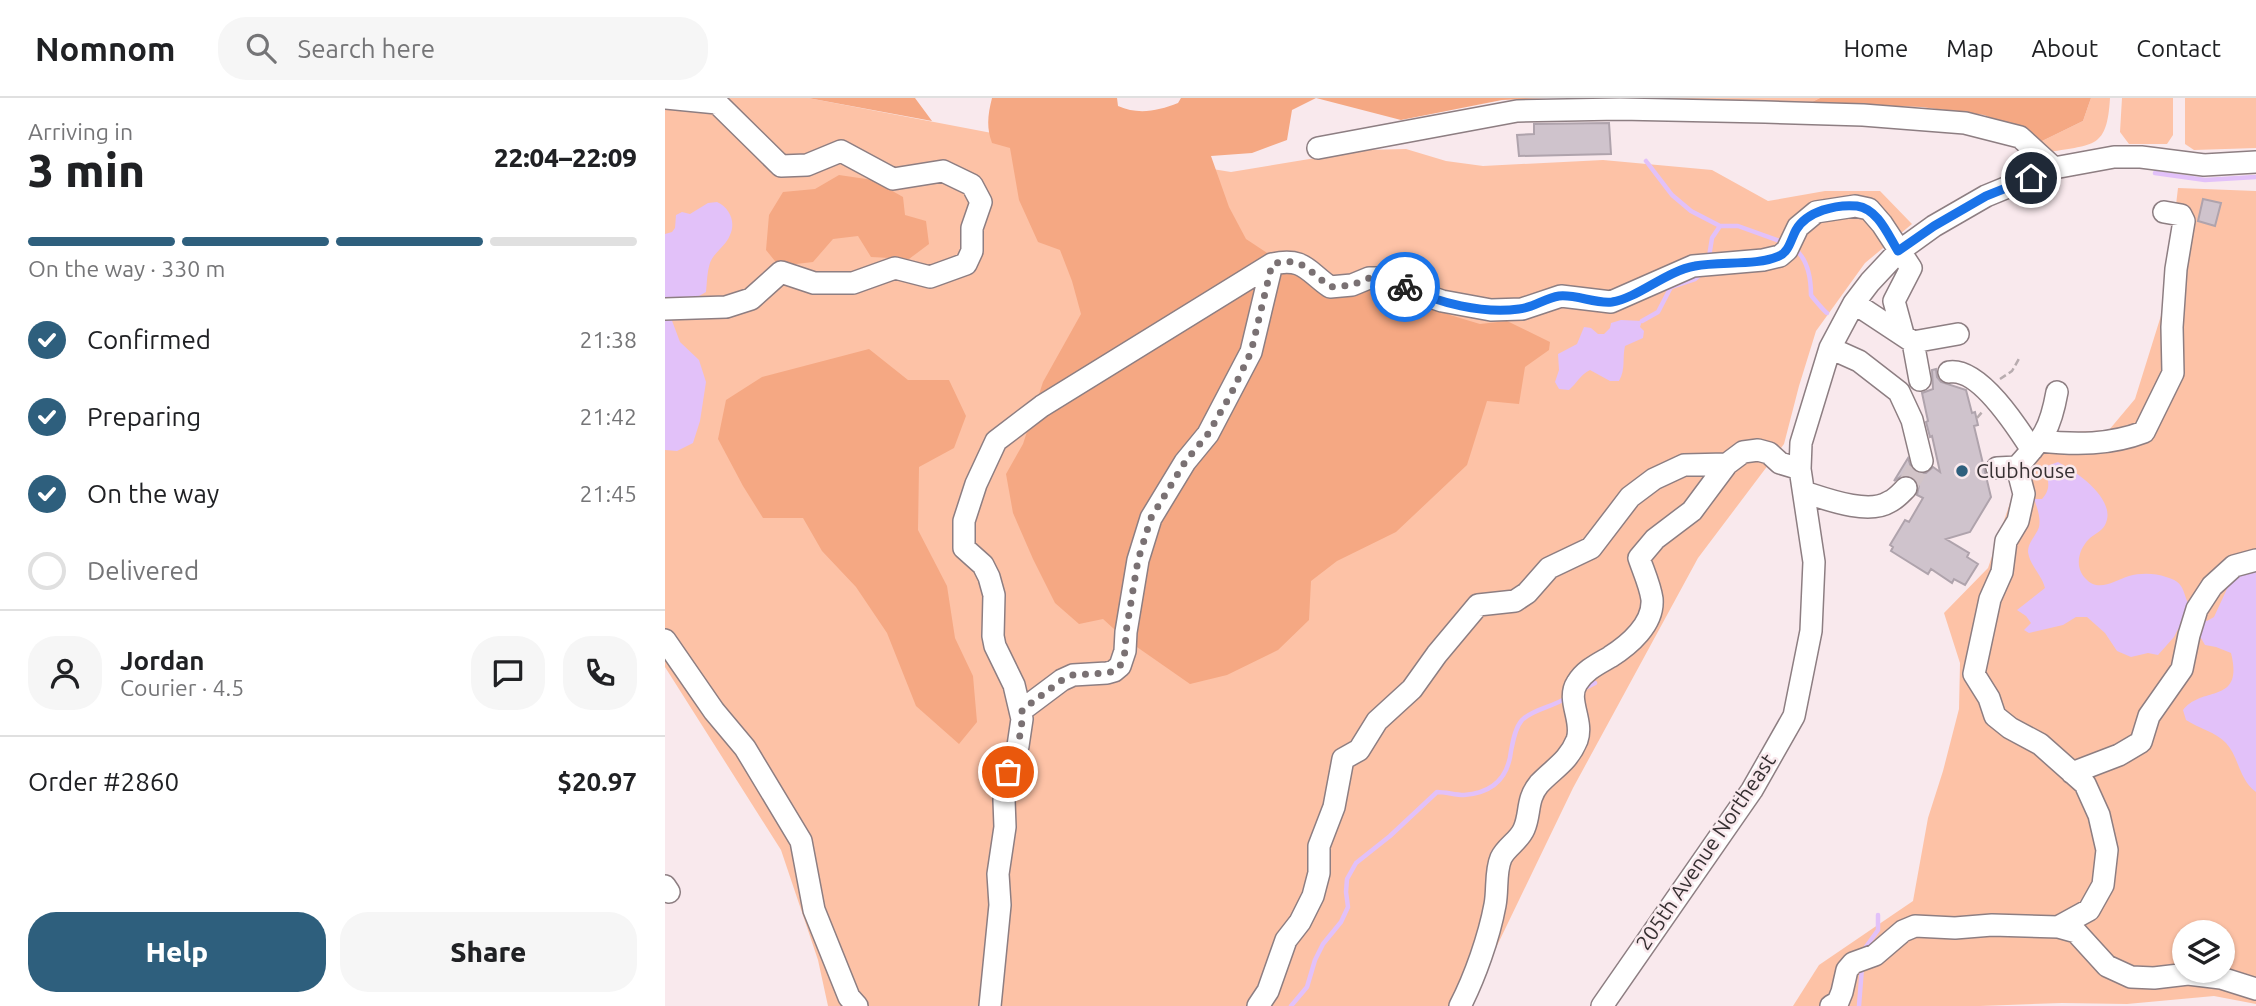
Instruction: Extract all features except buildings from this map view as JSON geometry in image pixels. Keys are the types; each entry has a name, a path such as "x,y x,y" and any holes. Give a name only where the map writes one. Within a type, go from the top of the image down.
{"street":[{"path":"665,98 717,103 781,166 807,165 841,151 893,179 943,171 972,185 981,202 972,228 972,251 966,264 930,277 895,268 852,283 814,283 781,272 751,299 726,307 665,309"},
{"path":"1318,148 1517,111 1765,111 1965,122 2020,137 2054,168"},
{"name":"205th Avenue Northeast","path":"1602,1006 1752,790 1794,716 1811,631 1815,562 1800,469 1801,443 1830,348 1854,303 1870,282 1898,251 1934,226 1986,196 2054,168 2114,157 2204,164 2256,162"},
{"path":"991,1006 1000,905 998,874 1005,827 1004,800 1008,772 1018,746 1022,710 1014,685 995,646 994,595 989,576 983,565 964,548 964,521 976,484 996,442 1042,407 1272,264 1287,260 1300,262 1331,287 1352,285 1369,278 1386,278 1442,301 1491,310 1522,309 1561,296 1611,302 1693,266 1780,256 1798,228 1816,212 1855,206 1869,209 1882,223 1911,268 1894,301 1908,338 1933,377"},
{"path":"1899,392 1954,371 1968,375 1989,393 2036,446 2124,440 2144,432 2173,373 2172,327 2176,269 2184,221 2181,215 2164,212"},
{"path":"1022,710 1062,680 1073,675 1107,673 1120,666 1125,652 1138,560 1151,518 1185,462 1208,434 1231,394 1251,352 1272,264"},
{"path":"1854,303 1908,338 1958,334"},
{"path":"1830,348 1859,362 1899,392 1912,420 1922,461"},
{"path":"2057,392 2052,419 2036,446 2007,467 2024,494 2018,521 2006,541 2001,572 1990,599 1974,674 1989,698 1994,716 2040,744 2085,784 2099,815 2107,850 2103,886 2089,910 2058,927"},
{"path":"1460,1006 1490,929 1503,853 1517,840 1525,826 1528,804 1533,793 1540,783 1566,761 1578,738 1579,718 1573,696 1577,682 1589,669 1619,651 1646,624 1652,600 1639,558 1655,539 1692,511 1727,464 1743,452 1758,450 1769,453 1780,463 1800,469"},
{"path":"1258,1006 1268,991 1286,940 1300,922 1313,896 1319,873 1319,846 1334,807 1343,759 1359,750 1377,721 1412,690 1437,654 1478,605 1515,601 1527,593 1549,568 1591,548 1630,497 1654,479 1684,465 1727,464"},
{"path":"1804,492 1833,501 1874,507 1888,504 1906,488"},
{"path":"2073,773 2119,755 2141,742 2149,716 2182,669 2197,609 2212,586 2234,566 2256,561"},
{"path":"665,640 714,711 745,748 801,841 814,910 849,997 857,1006"},
{"path":"1831,1006 1838,1002 1843,992 1847,970 1875,955 1903,931 1915,926 2058,927 2076,932 2107,966 2131,977 2154,978 2188,974 2221,978 2256,989"}],"path":[{"path":"1989,393 1991,386 2012,371 2020,357"},
{"path":"1977,418 1980,414"}],"shaded area":[{"path":"665,98 808,98 1018,138 1231,172 1364,150 1406,149 1446,161 1483,166 1603,160 1712,170 1768,201 1825,191 1880,191 1912,224 1865,263 1816,331 1784,444 1698,558 1573,788 1468,1006 828,1006 818,960 781,850 665,667"},
{"path":"808,98 915,98 932,121"},
{"path":"992,98 1117,98 1118,106 1140,111 1171,106 1181,98 1316,98 1292,110 1287,140 1252,153 1211,156 1229,207 1246,239 1299,274 1378,284 1450,315 1480,324 1507,321 1550,342 1549,350 1525,367 1519,404 1487,401 1467,465 1396,532 1337,561 1311,581 1309,620 1278,650 1227,675 1190,684 1124,638 1103,619 1079,624 1055,603 1013,513 1006,474 1023,444 1043,382 1081,314 1060,250 1038,242 1019,200 1010,148 992,143 988,121"},
{"path":"1316,98 1547,98 1502,100 1401,120"},
{"path":"1668,98 1820,98 1810,103 1748,100 1698,102"},
{"path":"1820,98 2091,98 2083,121 2038,143 2018,129 1984,115 1921,107 1810,103"},
{"path":"2091,98 2110,98 2106,127 2095,141 2088,145 2050,152 2038,143 2083,121"},
{"path":"2122,98 2173,98 2173,135 2167,144 2129,144 2120,132"},
{"path":"2185,98 2256,98 2256,148 2194,150 2185,144"},
{"path":"839,175 873,180 903,197 905,215 926,221 929,244 909,259 871,257 858,236 833,239 813,262 779,266 766,250 769,215 783,192 815,189"},
{"path":"2178,188 2256,191 2256,1004 2214,996 2127,1004 1793,1006 1819,965 1913,901 1928,818 1959,709 1960,663 1944,613 1988,568 2012,497 2057,433 2109,430 2135,399 2164,306"},
{"path":"717,202 728,212 732,220 732,230 710,263 706,292 694,299 665,299 665,234 675,228 676,215 682,212 690,214 708,203"},
{"path":"665,316 671,318 680,342 699,360 706,382 700,421 693,443 677,451 665,450"},
{"path":"1621,320 1642,321 1640,327 1644,331 1643,338 1625,346 1619,381 1610,381 1590,370 1569,390 1559,389 1555,382 1559,370 1558,354 1577,344 1584,327 1604,334 1611,323"},
{"path":"869,349 908,380 949,380 966,416 954,448 919,467 918,530 947,586 955,638 973,676 977,722 959,744 916,706 887,633 856,587 822,551 803,518 763,518 718,439 726,400 762,377"},
{"path":"2058,462 2085,480 2106,506 2105,525 2086,543 2079,558 2082,573 2095,585 2143,574 2166,577 2179,584 2189,606 2207,621 2214,617 2232,578 2256,567 2256,792 2246,781 2226,743 2186,720 2183,710 2200,698 2227,687 2232,680 2231,653 2205,645 2198,633 2178,629 2158,655 2148,653 2131,657 2117,651 2105,633 2087,617 2076,617 2063,625 2029,633 2024,630 2031,623 2017,610 2045,588 2028,552 2039,524 2034,499 2042,499 2045,495 2048,487 2047,466"}],"waterway":[{"path":"1646,161 1672,195 1691,211 1720,226 1738,226 1785,243"},
{"path":"2155,173 2205,180 2256,177"},
{"path":"1709,257 1712,238 1720,226"},
{"path":"1795,249 1808,270 1811,295 1827,313"},
{"path":"1642,321 1658,312 1671,287 1695,279 1701,274"},
{"path":"1583,689 1595,683"},
{"path":"1291,1006 1307,987 1323,944 1341,922 1348,907 1347,879 1356,863 1390,836 1437,792 1474,794 1497,782 1506,769 1522,720 1566,698"},
{"path":"1863,951 1878,930 1878,915"},
{"path":"1859,1006 1862,967"}],"tunnel":[{"path":"1906,488 1922,461"}],"way so far":[{"path":"1008,772 1018,746 1022,710 1062,680 1073,675 1107,673 1120,666 1125,652 1138,560 1151,518 1185,462 1208,434 1231,394 1251,352 1272,264 1287,260 1300,262 1331,287 1352,285 1369,278 1386,278 1405,287"}],"place":[{"name":"Clubhouse","path":"1962,471"}],"route":[{"path":"1405,287 1442,301 1491,310 1522,309 1561,296 1611,302 1693,266 1780,256 1787,250 1798,228 1816,212 1836,207 1855,206 1869,209 1882,223 1898,251 1934,226 1986,196 2031,178"}]}
